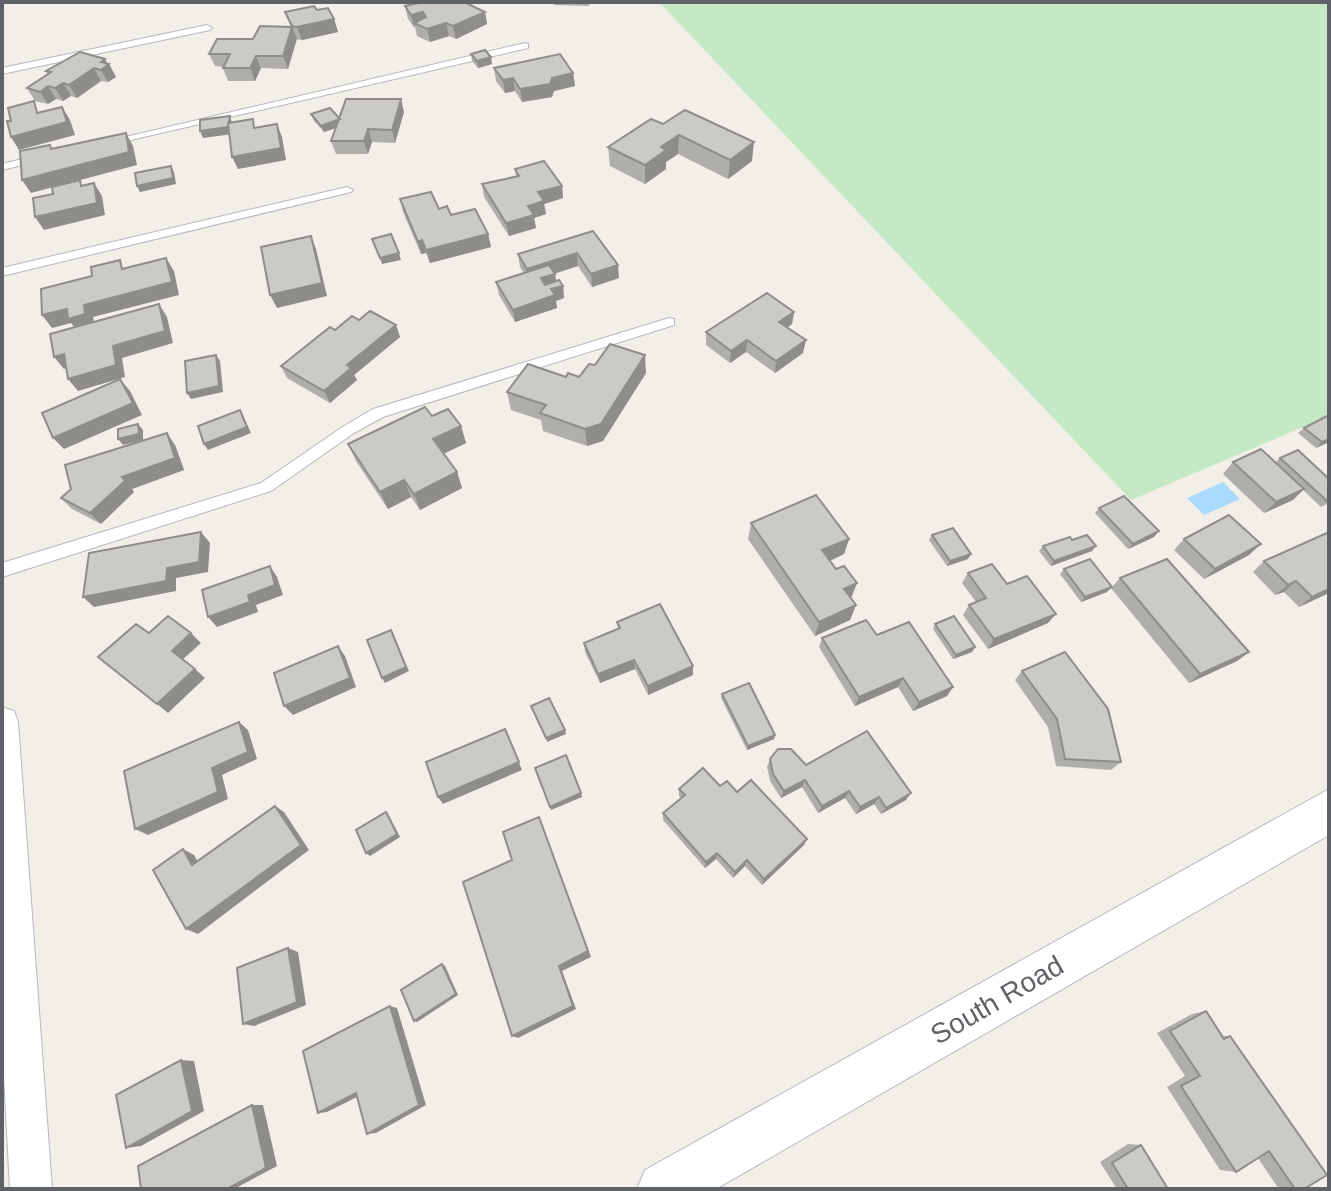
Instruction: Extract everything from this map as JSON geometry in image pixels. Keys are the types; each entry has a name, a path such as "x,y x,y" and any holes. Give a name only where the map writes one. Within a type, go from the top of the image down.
{"street":[{"path":"2,722 7,897 31,1189"},
{"name":"South Road","path":"664,1189 1329,811"}],"lane":[{"path":"2,71 207,28"},
{"path":"94,145 525,46"},
{"path":"2,167 48,156"},
{"path":"2,272 347,190"},
{"path":"2,570 266,487 293,472 338,434 378,413 669,322"}],"green space":[{"path":"659,2 1329,2 1329,416 1131,500"}],"water":[{"path":"1223,482 1240,499 1204,515 1187,498"}],"building":[{"path":"423,2 464,2 485,12 453,26 446,23 427,29 414,23 426,17 423,12 411,15 405,6"},
{"path":"314,6 317,10 328,8 334,19 292,26 285,12"},
{"path":"260,26 292,27 283,56 256,56 250,68 223,68 230,54 209,54 217,39 253,39"},
{"path":"485,50 491,57 477,61 471,54"},
{"path":"80,52 105,59 101,62 109,64 101,70 94,68 69,85 48,86 40,92 27,88 51,72 46,71"},
{"path":"560,54 573,73 552,78 550,84 520,89 513,78 503,80 494,68"},
{"path":"346,99 401,99 392,130 368,129 364,141 331,141"},
{"path":"34,101 37,113 62,107 67,122 11,137 8,108"},
{"path":"330,108 340,119 321,126 311,114"},
{"path":"685,110 754,142 730,160 679,135 661,147 666,150 645,165 608,147 651,119 663,124"},
{"path":"230,116 228,127 200,131 200,120"},
{"path":"253,119 254,128 277,124 281,148 232,157 228,123"},
{"path":"126,133 129,152 22,180 20,151 50,145 51,149"},
{"path":"544,161 562,186 538,192 544,201 528,206 534,215 506,223 482,184 519,176 515,169"},
{"path":"171,166 173,178 137,186 135,173"},
{"path":"80,180 81,186 94,183 97,203 35,217 33,198 53,194 52,187"},
{"path":"431,192 439,209 447,206 451,215 475,209 488,234 426,250 422,240 418,242 400,199"},
{"path":"593,231 618,265 591,274 577,253 527,269 518,254"},
{"path":"391,234 399,253 380,258 372,239"},
{"path":"311,236 322,283 270,295 261,247"},
{"path":"166,258 172,282 84,305 85,314 68,319 67,309 42,315 41,289 92,276 91,267 120,260 122,269"},
{"path":"549,265 555,274 541,278 545,285 559,280 563,286 551,289 555,295 513,310 496,282"},
{"path":"767,293 794,312 779,322 806,340 776,361 747,340 731,351 706,332"},
{"path":"159,304 165,331 113,346 116,365 68,379 64,354 54,357 50,334"},
{"path":"370,311 396,325 347,365 351,368 324,391 281,366 330,327 335,330 352,316 359,320"},
{"path":"610,344 645,355 601,424 585,429 540,413 546,405 507,392 528,364 566,377 568,373 579,377 589,364 595,365"},
{"path":"216,355 219,386 187,393 185,361"},
{"path":"120,379 133,403 53,438 42,413"},
{"path":"425,407 432,416 448,409 461,426 433,439 457,472 414,494 404,480 380,492 348,444"},
{"path":"240,410 247,427 204,444 198,426"},
{"path":"1329,415 1329,439 1322,442 1304,428"},
{"path":"138,424 139,434 118,439 118,429"},
{"path":"167,433 175,458 122,477 125,481 90,513 61,498 71,489 65,465"},
{"path":"1261,449 1304,489 1276,502 1233,462"},
{"path":"1298,450 1329,479 1329,500 1280,458"},
{"path":"816,495 849,539 822,550 836,569 844,566 857,583 844,589 856,605 819,622 751,523"},
{"path":"1124,496 1159,531 1133,544 1099,508"},
{"path":"1229,515 1261,544 1215,569 1184,539"},
{"path":"953,528 971,554 950,561 932,535"},
{"path":"201,532 199,562 167,568 166,581 83,597 89,553"},
{"path":"1329,532 1329,589 1312,597 1296,581 1288,585 1264,561"},
{"path":"1087,535 1096,546 1054,561 1043,546 1070,537 1072,540"},
{"path":"1090,559 1112,587 1085,597 1064,569"},
{"path":"1167,559 1249,652 1200,674 1120,578"},
{"path":"992,564 1007,584 1027,576 1056,614 994,639 969,605 986,598 968,573"},
{"path":"270,566 275,585 248,595 250,602 208,617 202,590"},
{"path":"660,604 693,666 648,686 634,660 598,674 584,643 620,628 617,622"},
{"path":"168,616 191,633 172,651 195,669 157,704 98,657 136,624 149,633"},
{"path":"954,616 975,647 956,655 935,624"},
{"path":"866,620 877,635 909,622 953,687 919,702 903,678 859,697 822,638"},
{"path":"391,630 406,667 382,678 367,640"},
{"path":"338,646 350,678 284,706 274,673"},
{"path":"1065,652 1108,709 1121,762 1065,759 1057,719 1022,671"},
{"path":"749,683 775,735 748,746 722,694"},
{"path":"549,698 565,730 546,738 531,706"},
{"path":"239,722 248,752 212,768 218,792 135,829 124,771"},
{"path":"505,729 519,762 438,797 426,762"},
{"path":"867,731 911,793 886,808 879,797 860,807 849,791 822,806 805,780 784,791 773,774 770,759 778,749 791,749 806,765"},
{"path":"566,755 581,793 550,807 535,768"},
{"path":"703,768 720,786 727,781 737,792 751,780 807,839 764,879 747,860 735,872 717,853 706,862 663,813 685,795 679,789"},
{"path":"275,806 301,845 186,929 153,870 183,849 192,865"},
{"path":"386,812 397,834 366,853 356,830"},
{"path":"539,817 588,951 559,966 573,1006 512,1036 463,882 512,860 503,832"},
{"path":"288,948 297,1002 243,1024 237,968"},
{"path":"442,964 456,994 414,1021 401,990"},
{"path":"390,1006 419,1105 367,1134 356,1093 318,1113 303,1051"},
{"path":"1206,1011 1224,1039 1230,1036 1327,1175 1304,1189 1295,1189 1269,1151 1236,1172 1181,1086 1200,1076 1170,1031"},
{"path":"181,1060 192,1111 126,1148 116,1095"},
{"path":"252,1105 266,1168 227,1189 141,1189 138,1166"},
{"path":"1141,1145 1168,1189 1128,1189 1112,1163"}]}
